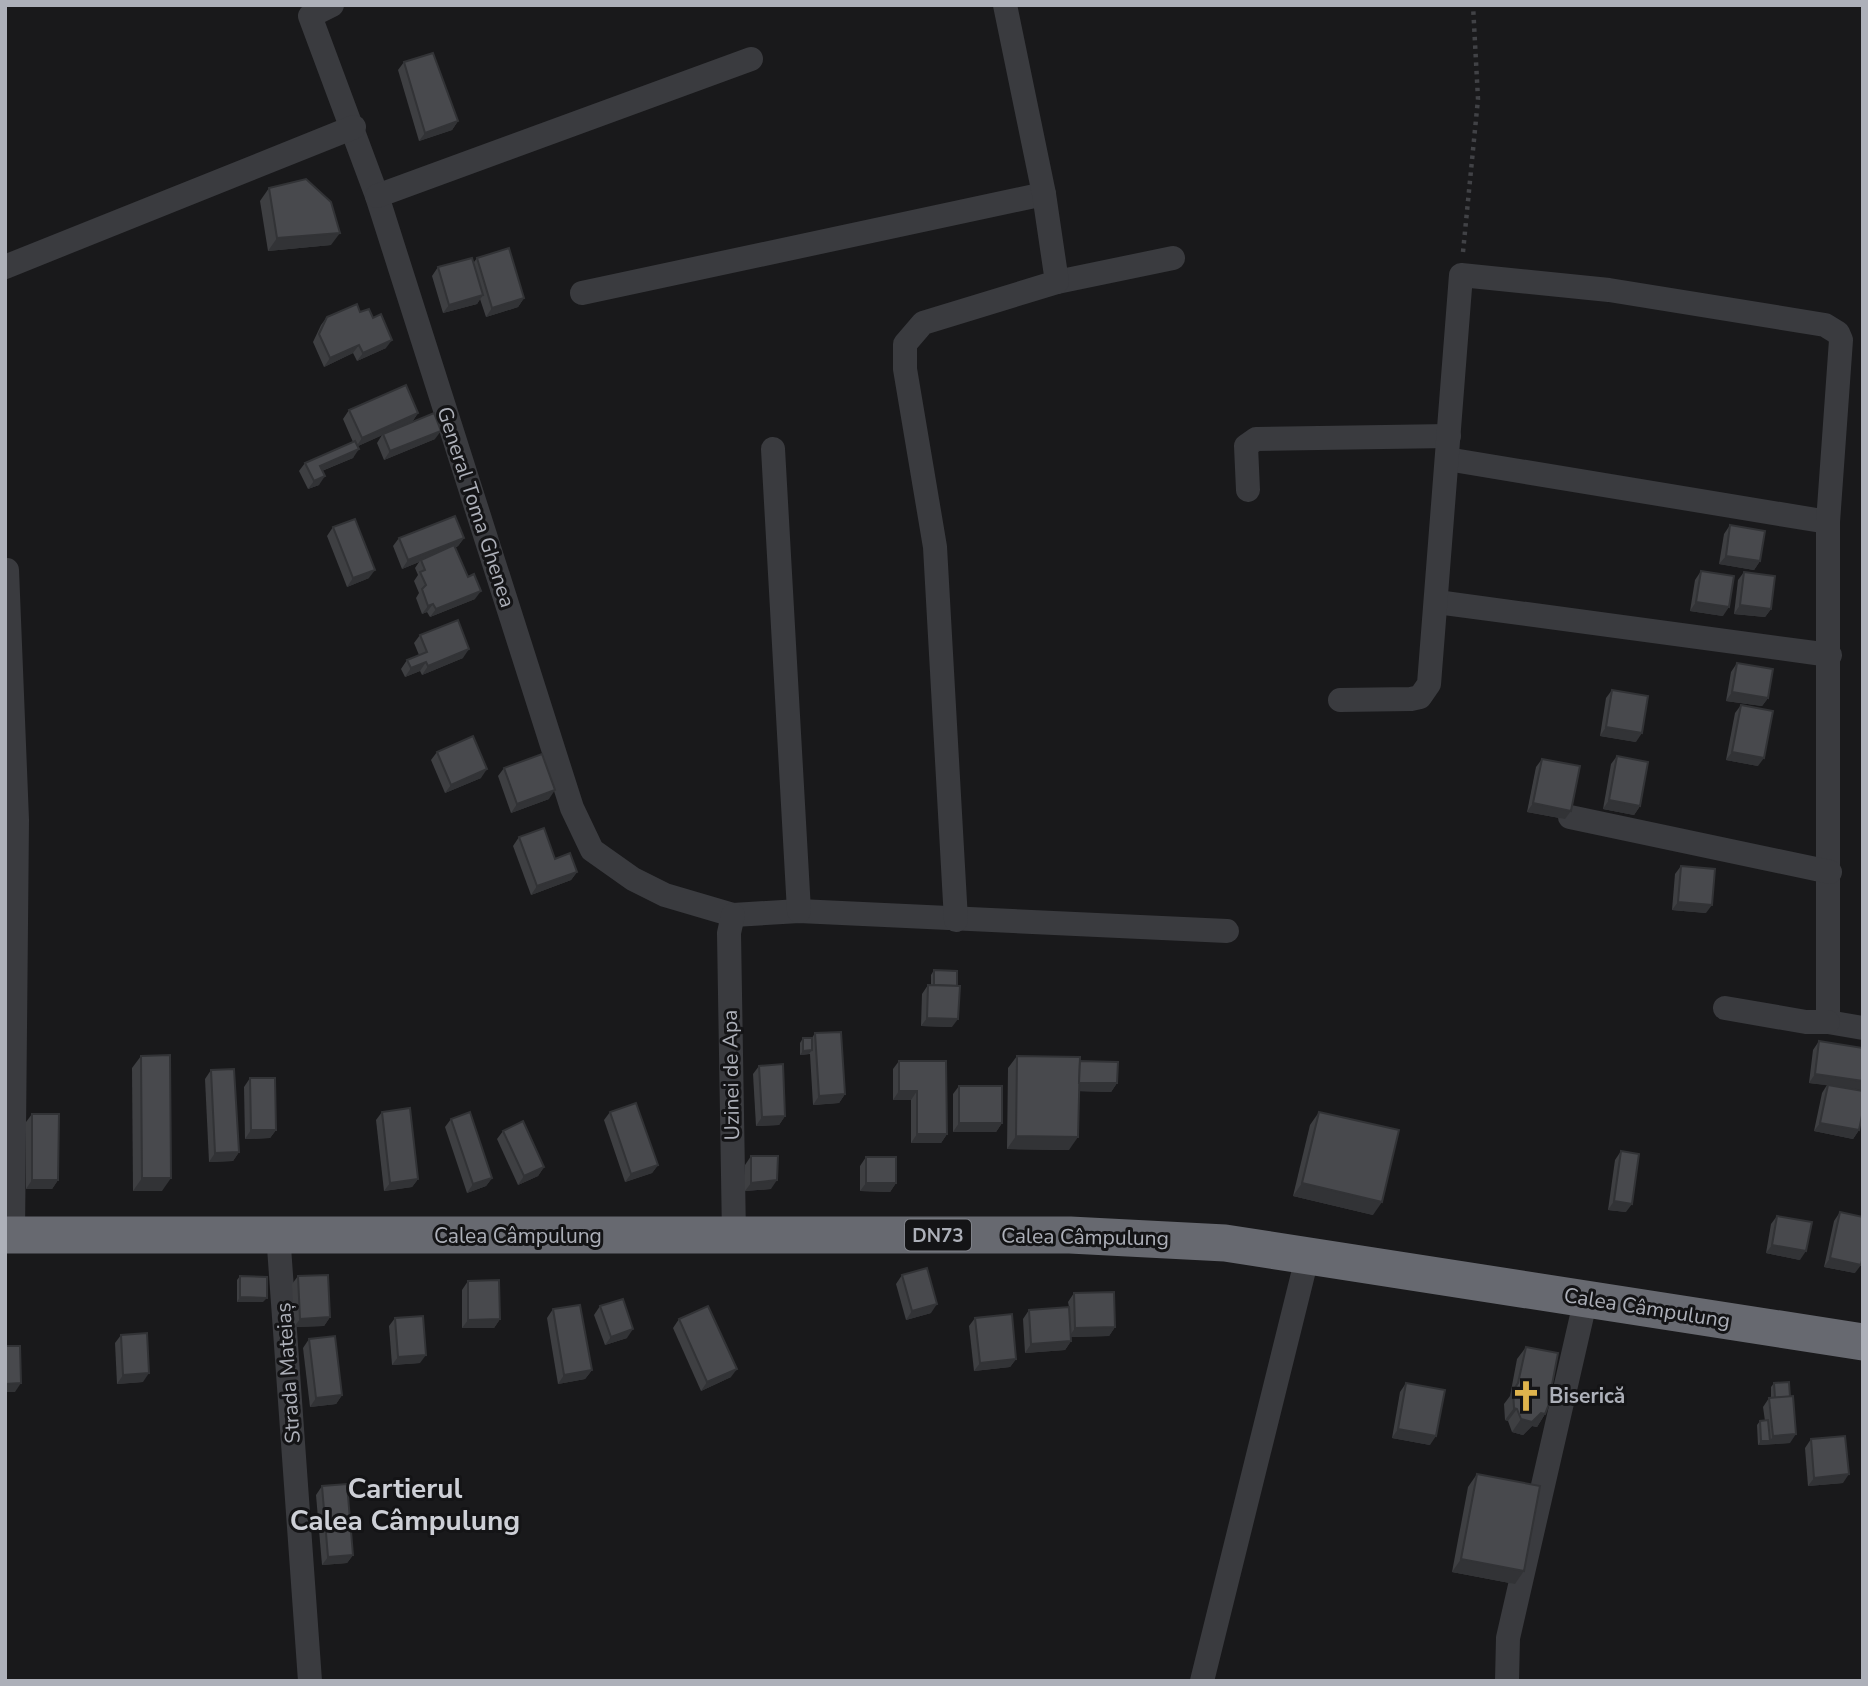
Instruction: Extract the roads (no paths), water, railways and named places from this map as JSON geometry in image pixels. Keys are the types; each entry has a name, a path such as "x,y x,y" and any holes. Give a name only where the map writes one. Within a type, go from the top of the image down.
{"highway":[{"name":"Calea Câmpulung","path":"9,1235 278,1233 1130,1236 1225,1243 1308,1254 1863,1342"}],"street":[{"path":"1005,5 1013,29 1044,194 1057,282"},
{"name":"General Toma Ghenea","path":"321,11 354,127 572,808 592,850 633,879 665,895 733,915 799,911 1227,931"},
{"path":"377,196 751,59"},
{"path":"5,267 354,127"},
{"path":"582,293 1044,194"},
{"path":"956,920 935,547 905,369 905,344 923,323 1057,282 1173,258"},
{"path":"1340,699 1411,699 1426,692 1431,673 1437,602 1461,275 1609,290 1825,325 1838,333 1841,340 1828,522 1828,1022"},
{"path":"1248,490 1246,446 1256,439 1448,447 1828,522"},
{"path":"773,449 799,911"},
{"path":"7,570 17,820 9,1235"},
{"path":"1437,602 1830,655"},
{"path":"1570,817 1830,872"},
{"name":"Uzinei de Apa","path":"733,915 729,933 734,1235"},
{"path":"1725,1008 1806,1023 1828,1022 1863,1028"},
{"name":"Strada Mateiaș","path":"278,1233 310,1681"},
{"path":"1202,1681 1308,1254"},
{"path":"1507,1681 1508,1638 1586,1298"}],"place":[{"name":"Biserică","path":"1526,1396"}],"district":[{"name":"Cartierul Calea Câmpulung","path":"405,1504"}]}
